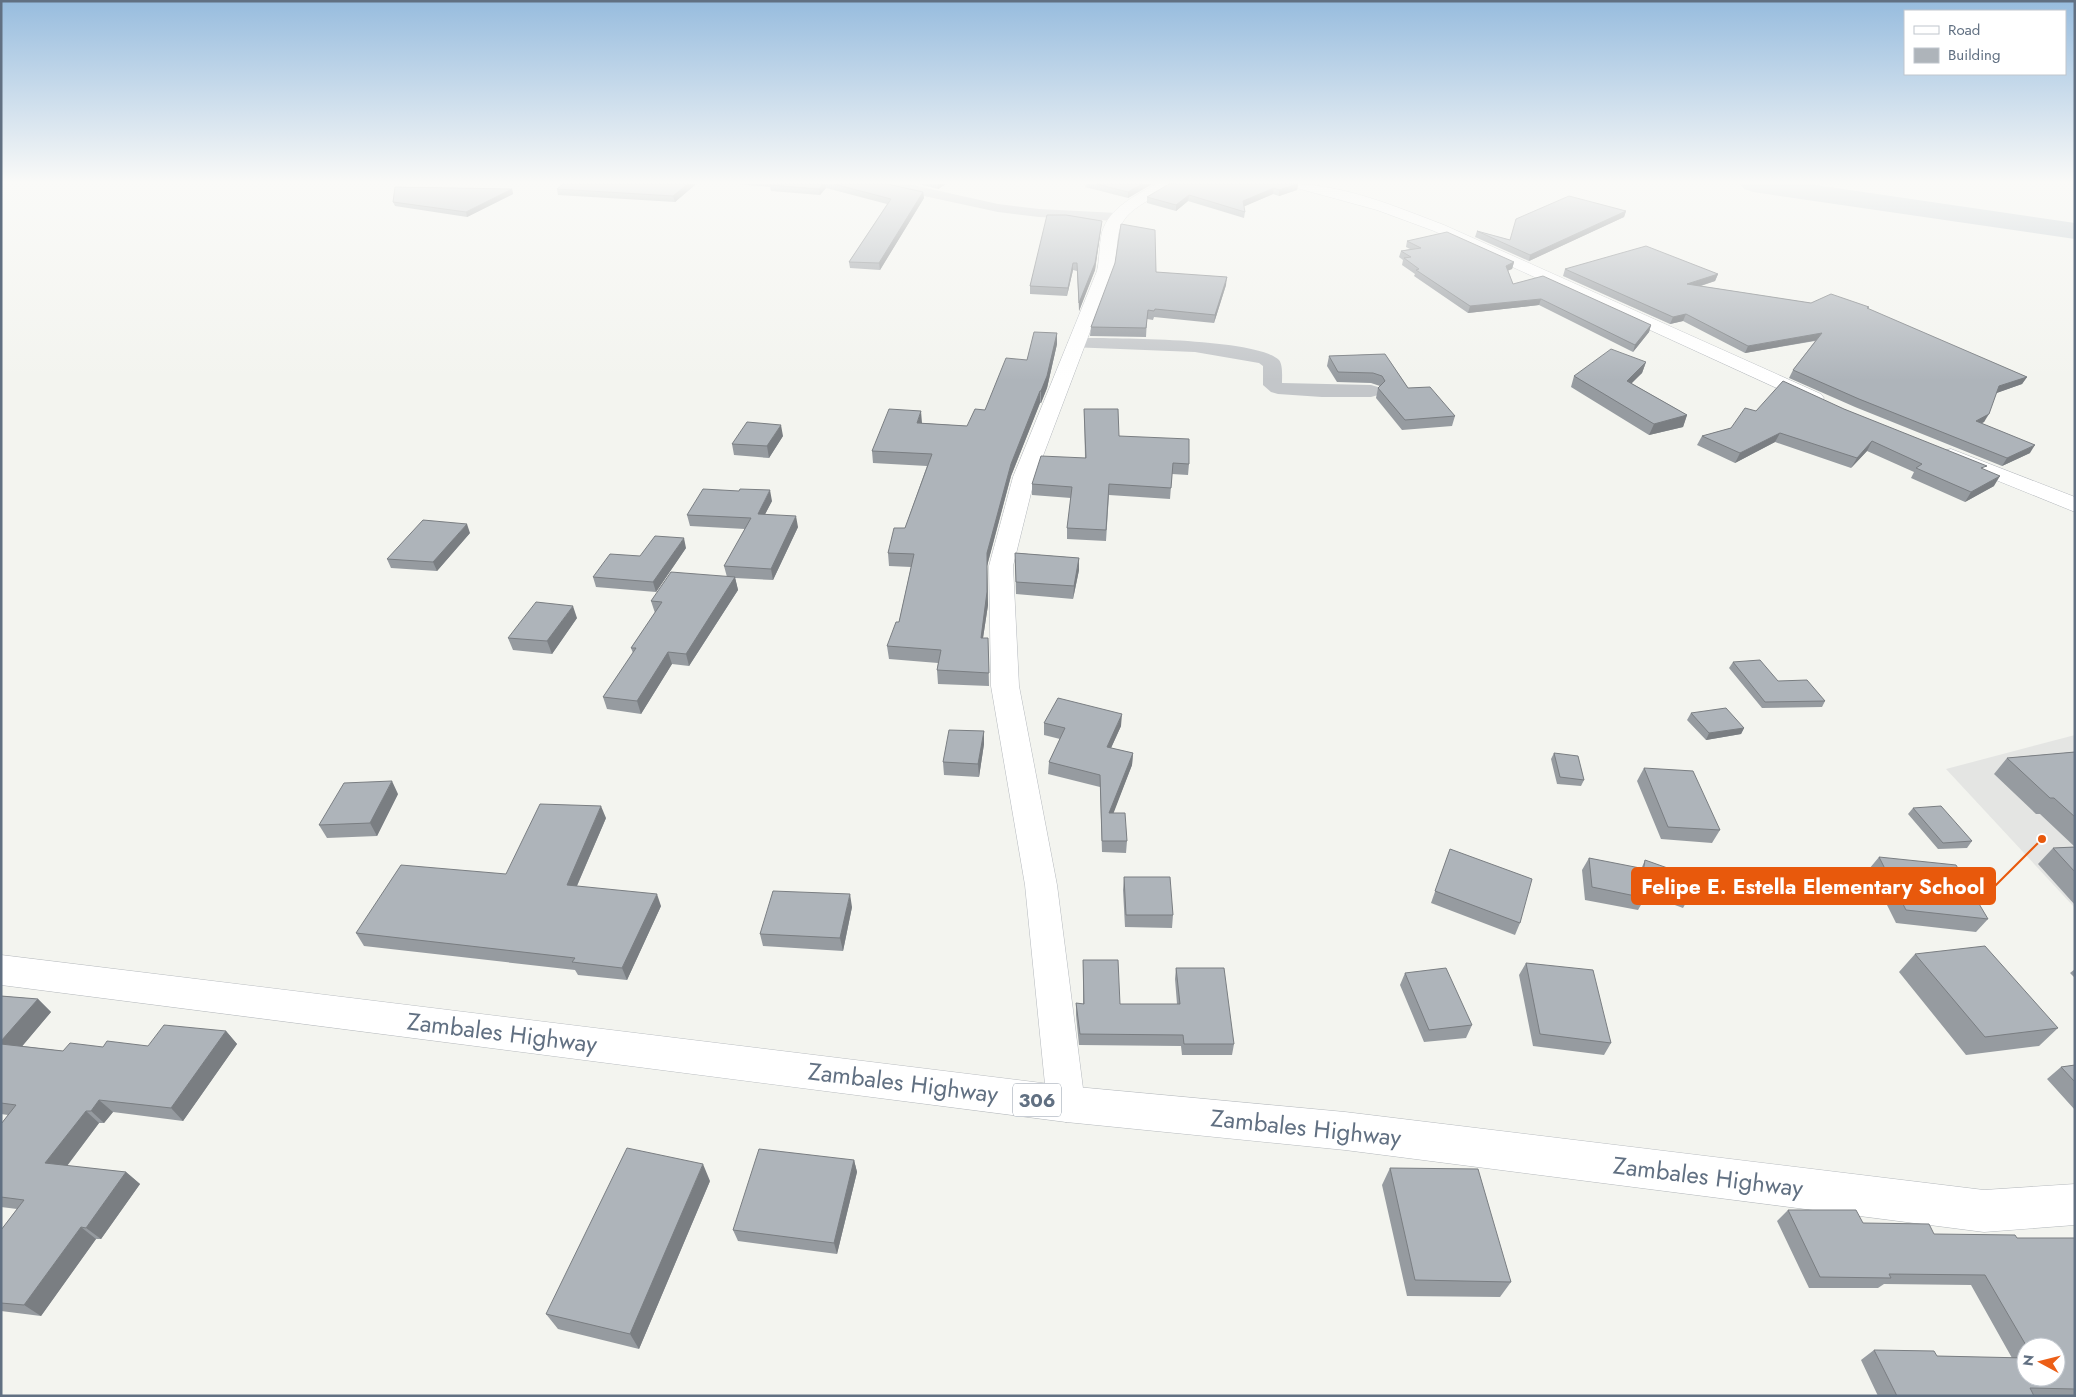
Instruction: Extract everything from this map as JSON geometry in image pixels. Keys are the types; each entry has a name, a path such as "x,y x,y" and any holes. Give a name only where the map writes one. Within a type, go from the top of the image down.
{"street":[{"path":"1066,1104 1041,885 1005,686 1001,566 1024,478 1105,271 1109,249"},
{"path":"1486,249 1829,405"},
{"path":"1076,343 1185,346 1215,349 1266,359 1272,364 1273,385 1278,388 1322,391 1371,391"},
{"path":"1938,450 2075,505"},
{"name":"Zambales Highway","path":"1,970 1066,1104 1346,1131 1984,1212 2075,1204"}],"shaded area":[{"path":"2075,735 2075,908 1946,769"}],"building":[{"path":"858,249 888,249 879,263 849,262"},
{"path":"1039,249 1097,249 1095,263 1079,303 1077,263 1073,263 1068,288 1030,286"},
{"path":"1117,249 1155,249 1156,272 1227,277 1215,315 1155,309 1154,311 1148,310 1146,328 1091,327 1115,263"},
{"path":"1413,249 1485,249 1514,262 1506,266 1513,284 1543,276 1651,325 1635,345 1541,299 1470,306 1416,270 1419,269 1404,258 1411,257 1401,251"},
{"path":"1517,249 1543,249 1530,255"},
{"path":"1635,249 1654,249 1718,274 1687,284 1811,303 1831,294 1869,307 1867,308 2027,377 1999,386 1989,414 1976,421 2035,445 2007,458 1859,399 1793,370 1822,333 1748,346 1686,314 1673,317 1565,269"},
{"path":"1034,332 1057,333 1047,376 1011,464 987,553 987,592 981,638 988,638 989,673 937,670 941,650 887,646 896,622 899,622 914,554 888,553 894,528 905,528 932,454 872,451 889,409 921,411 917,423 967,426 975,409 985,410 1006,358 1027,360"},
{"path":"1611,349 1646,362 1627,381 1687,415 1654,424 1574,376"},
{"path":"1385,354 1408,388 1430,387 1455,416 1405,420 1378,388 1385,381 1382,376 1373,373 1338,372 1329,356"},
{"path":"1783,381 1844,409 1987,466 1981,468 2000,476 1971,492 1916,468 1922,464 1872,441 1857,458 1780,433 1740,453 1702,436 1731,428 1745,408 1756,411"},
{"path":"1084,409 1118,409 1119,436 1189,439 1189,464 1173,463 1171,488 1109,484 1106,530 1067,528 1072,487 1032,484 1041,456 1086,458"},
{"path":"747,422 781,425 767,446 732,444"},
{"path":"703,489 770,490 758,514 796,516 771,569 724,566 751,518 687,515"},
{"path":"423,520 467,524 433,562 387,559"},
{"path":"655,536 684,538 653,582 593,577 610,554 640,556"},
{"path":"1015,553 1079,558 1074,586 1016,582"},
{"path":"671,572 735,577 686,654 668,652 637,701 603,697 636,648 631,648 662,602 651,601"},
{"path":"536,602 573,606 547,641 508,638"},
{"path":"1760,660 1778,681 1807,680 1825,701 1765,702 1733,662"},
{"path":"1058,698 1122,714 1107,747 1133,753 1109,813 1125,813 1127,841 1102,841 1100,775 1049,762 1065,728 1044,723"},
{"path":"1726,708 1744,728 1709,733 1691,713"},
{"path":"949,730 984,731 978,764 943,762"},
{"path":"2075,752 2075,817 2054,798 2050,798 2007,758"},
{"path":"1554,753 1578,756 1584,780 1560,777"},
{"path":"1644,768 1693,771 1720,830 1668,827"},
{"path":"392,781 370,823 319,825 344,783"},
{"path":"540,804 601,806 567,885 657,894 622,968 572,962 575,958 356,933 401,865 506,874"},
{"path":"1941,806 1972,841 1943,843 1913,808"},
{"path":"2075,847 2075,872 2053,848"},
{"path":"1450,849 1532,879 1520,923 1435,891"},
{"path":"1879,857 1956,865 1988,919 1906,910"},
{"path":"1589,858 1640,868 1645,898 1592,887"},
{"path":"1645,860 1690,876 1687,901 1643,886 1642,878"},
{"path":"1124,877 1170,877 1173,915 1126,915"},
{"path":"773,891 850,894 840,938 760,934"},
{"path":"1985,946 2058,1028 1985,1037 1915,954"},
{"path":"1083,960 1118,960 1120,1004 1180,1004 1176,968 1224,968 1234,1044 1184,1044 1183,1035 1080,1034 1076,1003 1084,1004"},
{"path":"1526,963 1593,970 1611,1043 1540,1034"},
{"path":"1446,968 1472,1025 1429,1030 1405,973"},
{"path":"1,996 38,999 1,1041"},
{"path":"164,1025 226,1031 171,1108 99,1100 91,1111 86,1111 45,1163 126,1172 86,1228 81,1227 24,1305 1,1303 1,1230 24,1200 1,1197 1,1124 16,1105 1,1103 1,1044 63,1051 70,1043 103,1047 107,1041 148,1046"},
{"path":"2075,1065 2075,1082 2061,1067"},
{"path":"627,1148 703,1164 630,1334 546,1314"},
{"path":"759,1149 854,1160 834,1243 733,1230"},
{"path":"1390,1168 1478,1169 1511,1282 1415,1280"},
{"path":"1788,1210 1856,1210 1863,1223 1929,1224 1934,1234 2015,1235 2017,1238 2075,1238 2075,1389 2030,1388 2034,1396 1897,1396 1874,1350 1934,1351 1937,1356 2016,1358 2016,1387 2066,1387 2066,1337 2021,1337 1985,1275 1889,1274 1891,1278 1820,1277"}],"place":[{"name":"Felipe E. Estella Elementary School","path":"2042,839"}]}
